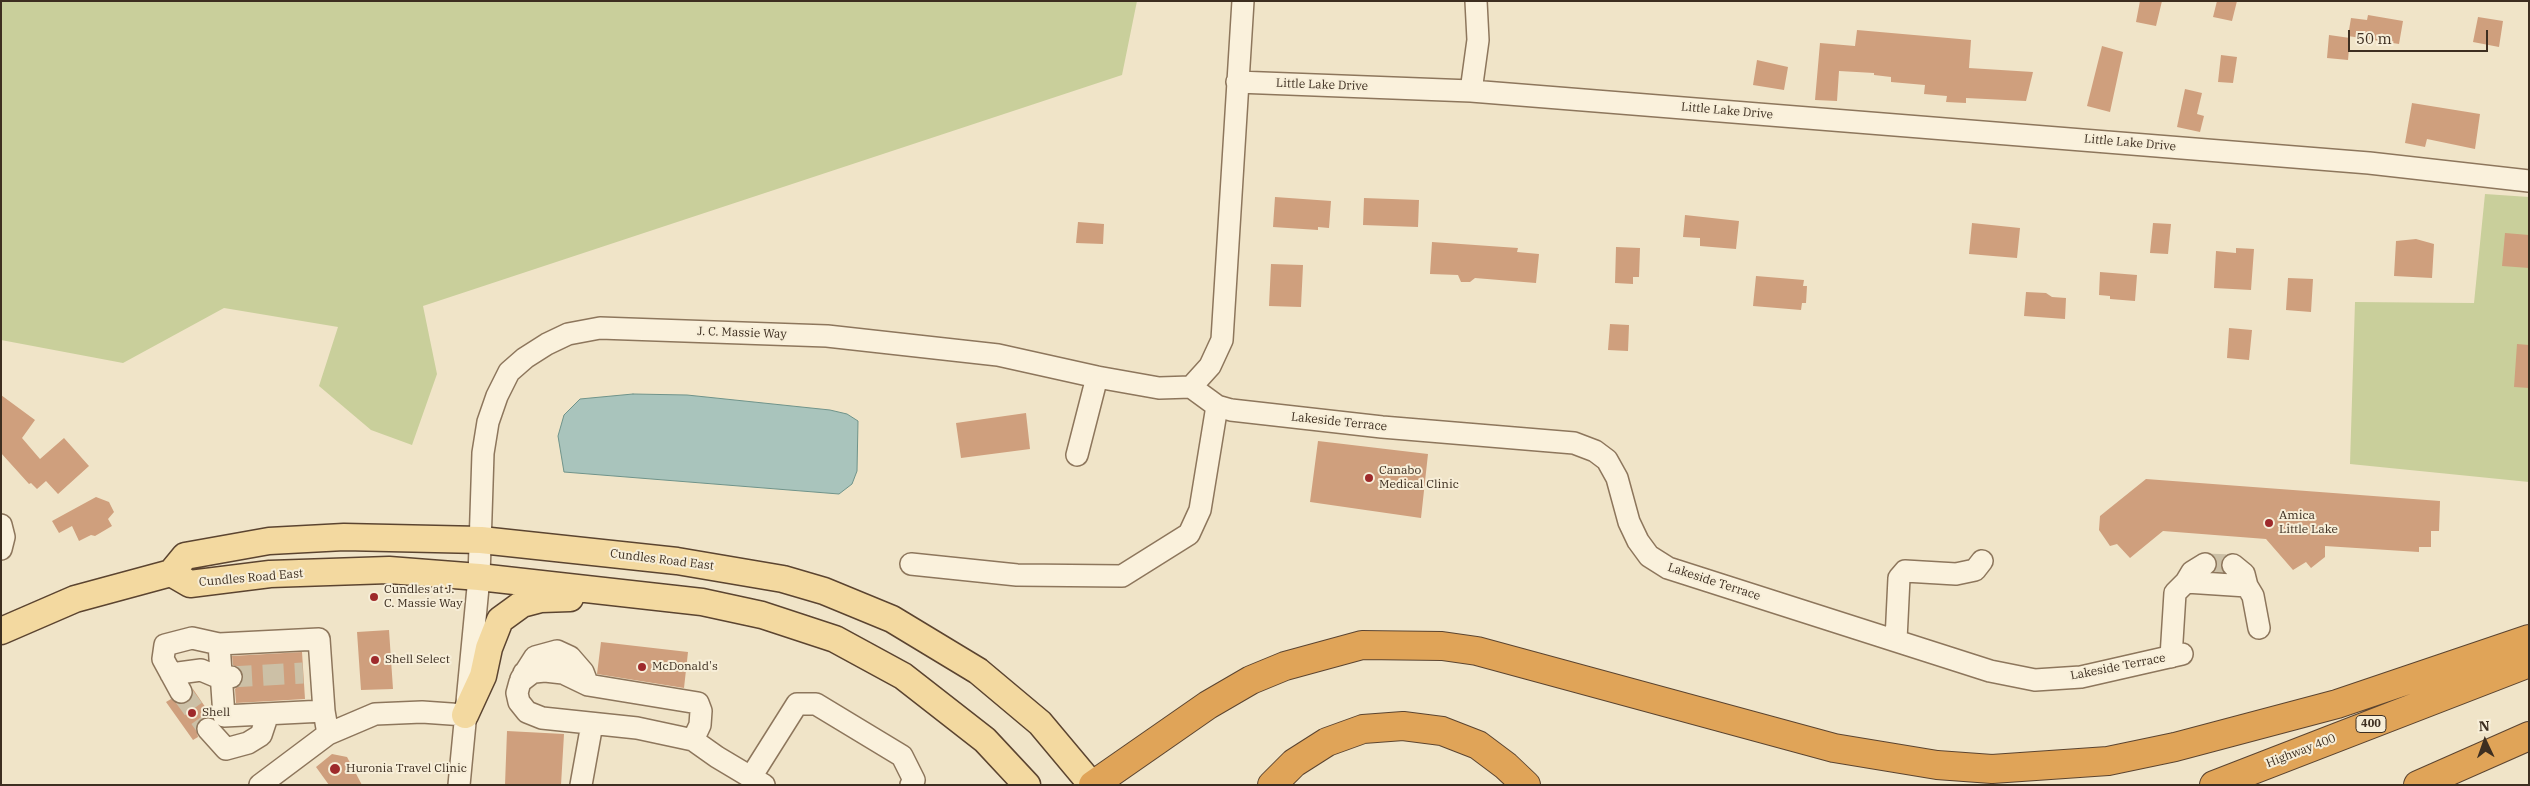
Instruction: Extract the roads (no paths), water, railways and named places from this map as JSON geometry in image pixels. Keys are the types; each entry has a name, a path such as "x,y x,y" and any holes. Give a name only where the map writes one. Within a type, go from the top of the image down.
{"highway":[{"path":"1093,785 1208,705 1251,680 1285,666 1362,645 1442,646 1477,651 1834,748 1937,765 1992,769 2108,761 2175,747 2337,704 2529,639"},
{"name":"Highway 400","path":"2214,785 2529,663"},
{"path":"1272,785 1294,763 1327,742 1363,729 1403,726 1442,731 1472,742 1506,766 1526,785"},
{"path":"2418,785 2529,736"}],"main road":[{"name":"Cundles Road East","path":"1,630 75,599 171,572 185,556 269,541 344,537 481,540 677,561 740,570 791,581 864,606 892,619 978,671 1040,723 1093,785"},
{"name":"Cundles Road East","path":"171,572 190,584 270,574 389,570 479,577 628,593 711,604 762,615 835,639 921,688 985,740 1027,785"},
{"path":"465,715 483,676 495,631 500,620 509,612 522,604 541,599 600,597 628,593"}],"street":[{"path":"1191,387 1210,366 1222,340 1243,1"},
{"path":"1471,91 1478,40 1476,1"},
{"name":"Little Lake Drive","path":"1237,82 1471,91 2369,163 2529,181"},
{"name":"J. C. Massie Way","path":"459,785 479,577 483,453 488,422 497,396 509,372 525,358 568,334 600,328 827,336 998,354 1097,377 1159,388 1191,387"},
{"path":"1078,455 1097,377"},
{"name":"Lakeside Terrace","path":"1191,387 1217,406 1231,410 1382,427 1574,443 1595,451 1607,460 1617,478 1630,522 1638,541 1649,556 1668,568 1896,640 1990,672 2035,680 2081,677 2177,655 2174,593 2186,582"},
{"path":"911,564 1017,575 1122,576 1189,534 1200,510 1217,406"},
{"path":"1,525 4,537 1,549"},
{"path":"1896,640 1899,578 1905,571 1956,574 1976,570 1982,561"},
{"path":"2205,564 2192,572 2186,582 2247,586"},
{"path":"2233,565 2244,574 2247,586 2253,596 2259,628"},
{"path":"226,677 202,670 176,683 162,659 165,645 192,638 219,644 319,639 312,672 324,711 328,734"},
{"path":"219,644 226,677 224,716 324,711"},
{"path":"693,740 700,725 701,711 698,704 588,685 563,673 546,670 526,676 517,693 519,702 528,712 542,718 637,728 693,740 757,781 797,704 816,704 902,756 914,780 911,785"},
{"path":"260,785 328,734 375,714 422,712 465,715"},
{"path":"208,730 226,749 241,745 261,735 268,714"},
{"path":"581,785 592,724"}],"water":[{"path":"633,394 687,395 830,410 847,414 858,421 857,471 852,484 839,494 564,472 558,436 564,415 580,399"}],"tunnel":[{"path":"2205,564 2233,565"},
{"path":"231,677 303,673"},
{"path":"181,692 208,729"}],"place":[{"name":"Canabo Medical Clinic","path":"1369,478"},
{"name":"Amica Little Lake","path":"2269,523"},
{"name":"Cundles at J. C. Massie Way","path":"374,597"},
{"name":"Shell Select","path":"375,660"},
{"name":"McDonald's","path":"642,667"},
{"name":"Shell","path":"192,713"},
{"name":"Huronia Travel Clinic","path":"335,769"}]}
